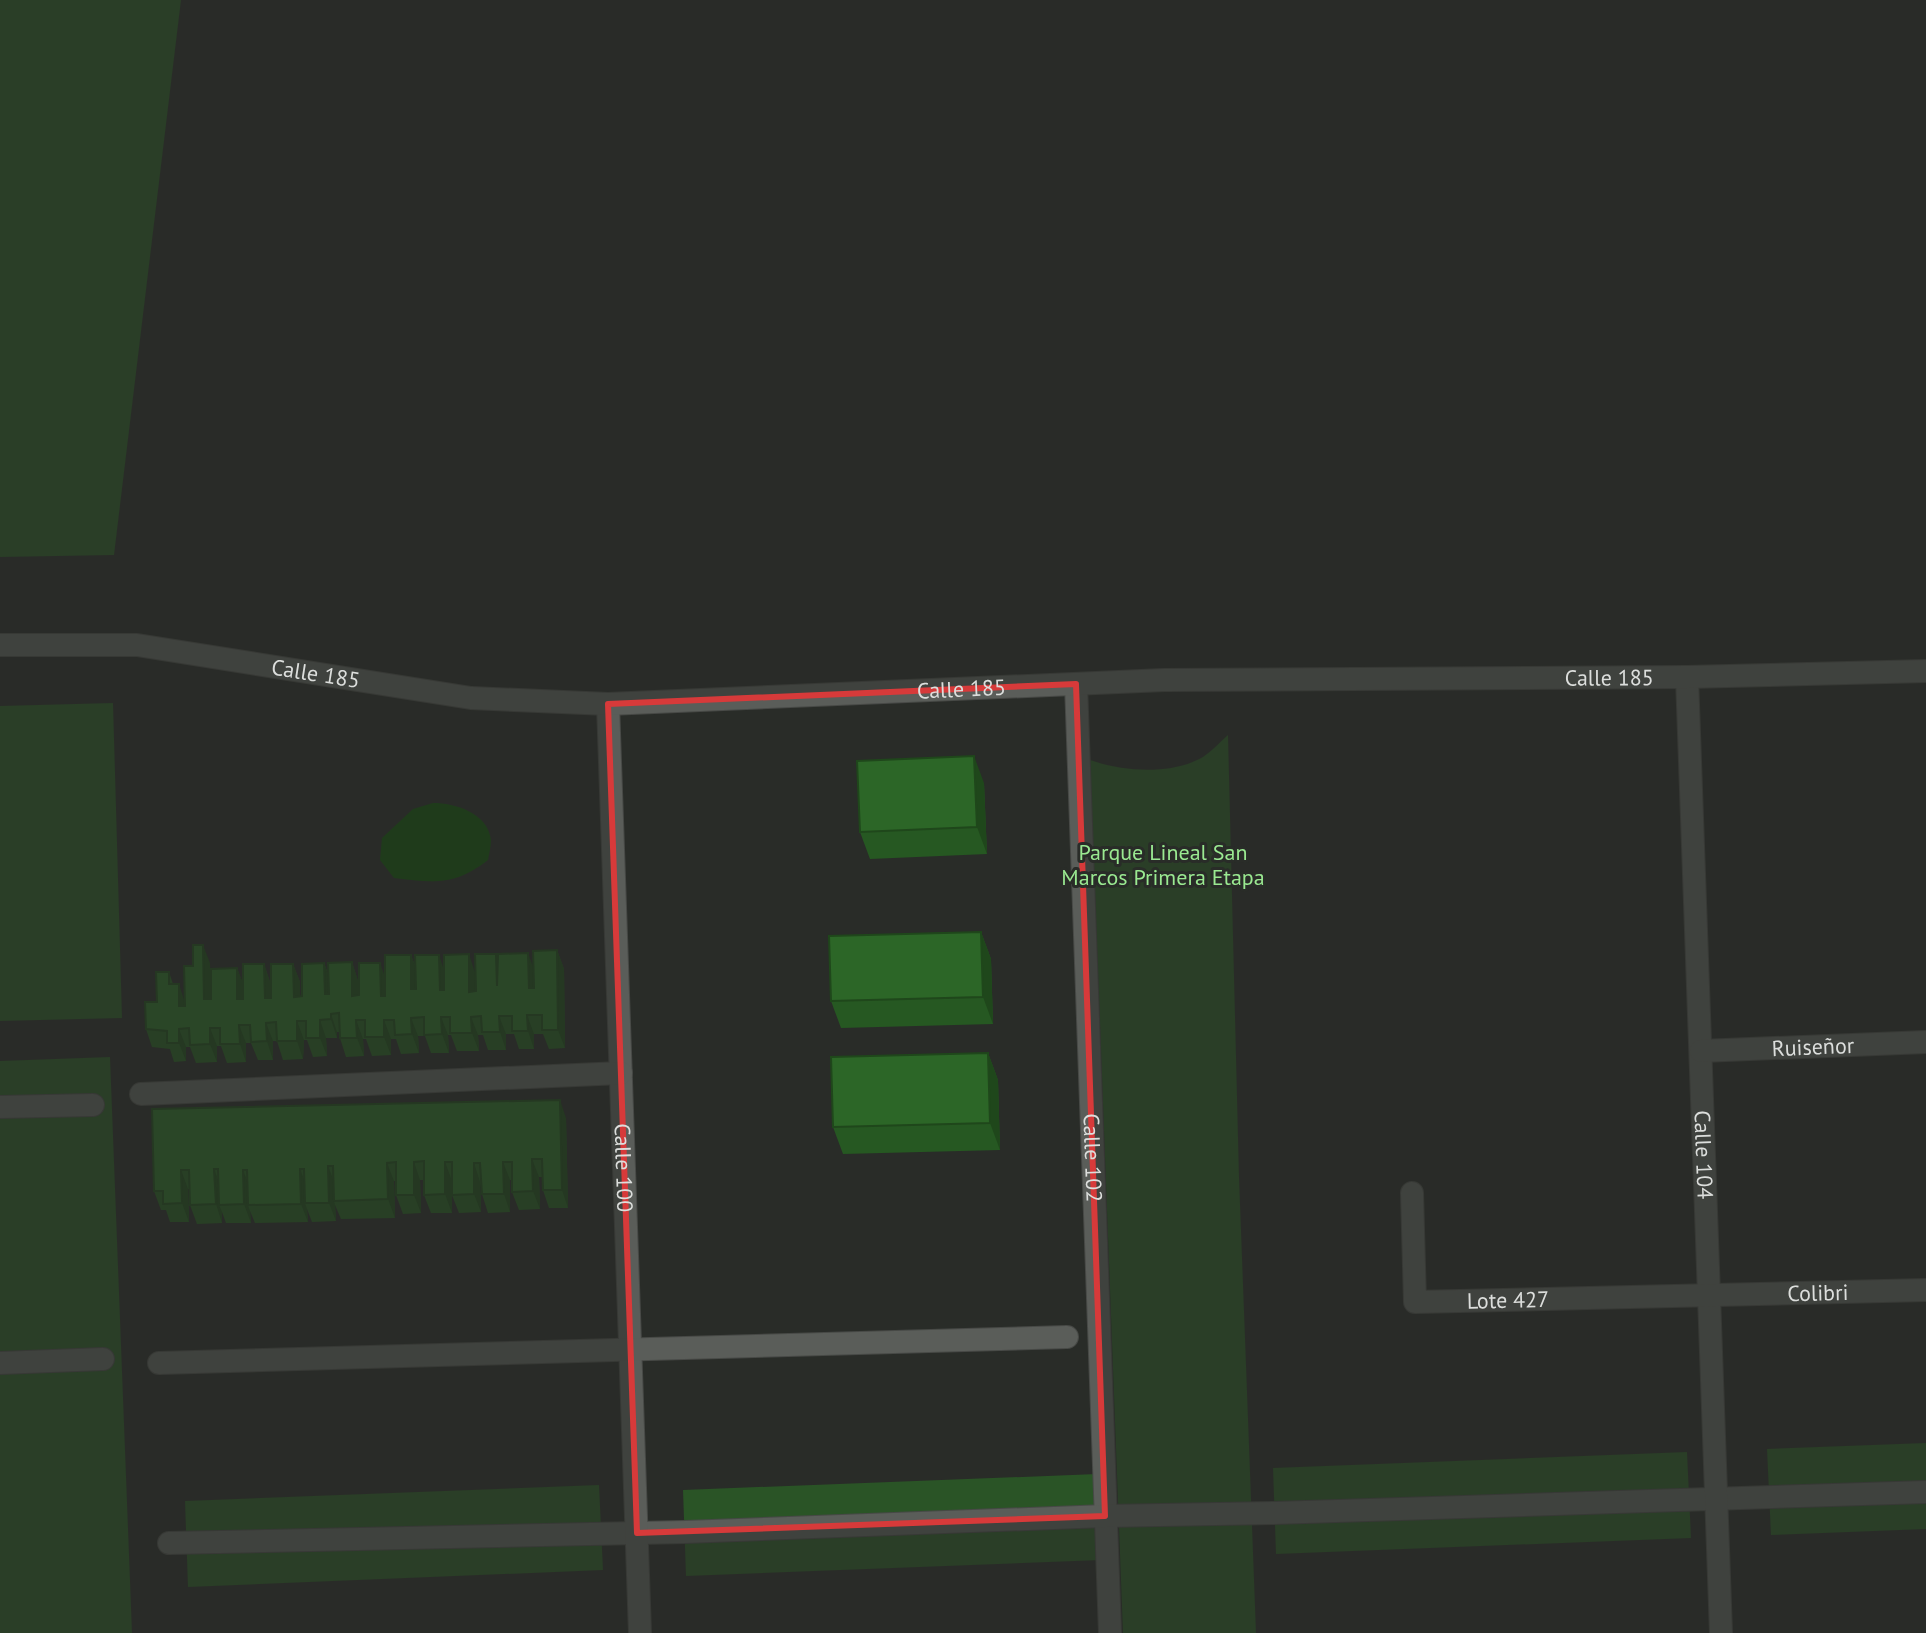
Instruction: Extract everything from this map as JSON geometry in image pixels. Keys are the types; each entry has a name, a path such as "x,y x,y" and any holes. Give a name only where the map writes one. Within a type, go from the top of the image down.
{"street":[{"name":"Calle 185","path":"0,645 137,645 471,698 608,704 1164,680 1687,677 1926,671"},
{"name":"Calle 104","path":"1687,677 1721,1633"},
{"name":"Calle 102","path":"1076,684 1110,1633"},
{"name":"Calle 100","path":"608,704 640,1633"},
{"name":"Ruiseñor","path":"1701,1051 1926,1042"},
{"path":"141,1094 621,1073"},
{"path":"0,1107 93,1105"},
{"name":"Lote 427","path":"1412,1193 1415,1302 1709,1294"},
{"name":"Colibri","path":"1709,1294 1926,1290"},
{"path":"159,1363 1067,1337"},
{"path":"0,1363 103,1359"},
{"path":"169,1543 637,1533 1926,1492"}],"highlighted area":[{"path":"1076,684 1105,1516 637,1533 608,704"}],"green space":[{"path":"0,0 181,0 114,555 0,557"},
{"path":"113,703 122,1018 0,1021 0,706"},
{"name":"Parque Lineal San Marcos Primera Etapa","path":"1228,735 1239,1177 1256,1633 1123,1633 1090,760 1133,769 1177,767 1203,757"},
{"path":"110,1057 132,1633 0,1633 0,1061"},
{"path":"1926,1443 1926,1529 1771,1535 1767,1449"},
{"path":"1687,1452 1691,1538 1276,1554 1273,1468"},
{"path":"1097,1474 1101,1560 686,1576 683,1490"},
{"path":"599,1485 603,1570 188,1587 185,1501"}],"shaded area":[{"path":"433,803 469,811 484,823 491,840 488,860 465,874 443,881 394,878 380,860 382,838 413,809"}],"building":[{"path":"974,756 977,827 860,832 857,761"},
{"path":"981,932 983,997 831,1001 829,936"},
{"path":"193,945 203,945 204,999 211,999 211,969 237,968 237,999 243,999 243,964 264,964 265,998 271,998 271,964 293,964 294,997 302,996 302,964 324,963 325,994 329,994 328,963 352,962 352,996 359,995 359,963 380,963 381,996 385,996 385,955 411,955 411,989 416,989 415,955 439,955 440,990 444,990 444,955 469,954 469,992 476,991 475,954 496,954 497,986 498,954 528,953 529,988 534,988 533,951 557,950 558,1030 542,1030 542,1015 527,1015 528,1031 512,1031 512,1016 499,1016 500,1032 482,1032 481,1016 471,1017 472,1033 450,1033 450,1017 441,1017 442,1034 424,1035 424,1017 411,1018 412,1034 395,1035 394,1020 384,1020 384,1037 365,1037 365,1020 356,1020 357,1038 340,1038 339,1013 331,1014 331,1019 320,1020 320,1038 306,1038 306,1021 297,1021 297,1041 277,1041 276,1022 266,1023 267,1041 251,1042 250,1025 239,1025 240,1044 220,1044 220,1028 210,1028 210,1044 190,1045 189,1028 179,1029 179,1043 167,1043 167,1031 146,1029 145,1002 157,1002 156,972 169,972 169,984 179,984 179,1006 185,1006 184,966 193,966"},
{"path":"988,1053 990,1123 833,1127 831,1057"},
{"path":"560,1100 562,1190 543,1190 542,1159 532,1159 533,1191 512,1192 512,1162 503,1162 504,1194 482,1194 480,1163 474,1163 474,1194 452,1195 452,1162 445,1162 445,1194 424,1195 424,1161 414,1162 414,1195 396,1195 396,1162 387,1163 388,1199 334,1201 333,1166 328,1166 329,1203 305,1203 304,1169 300,1169 301,1204 248,1205 247,1170 243,1170 244,1204 219,1205 218,1169 214,1169 216,1204 190,1205 189,1170 181,1170 182,1203 163,1204 163,1191 154,1191 152,1109"}]}
